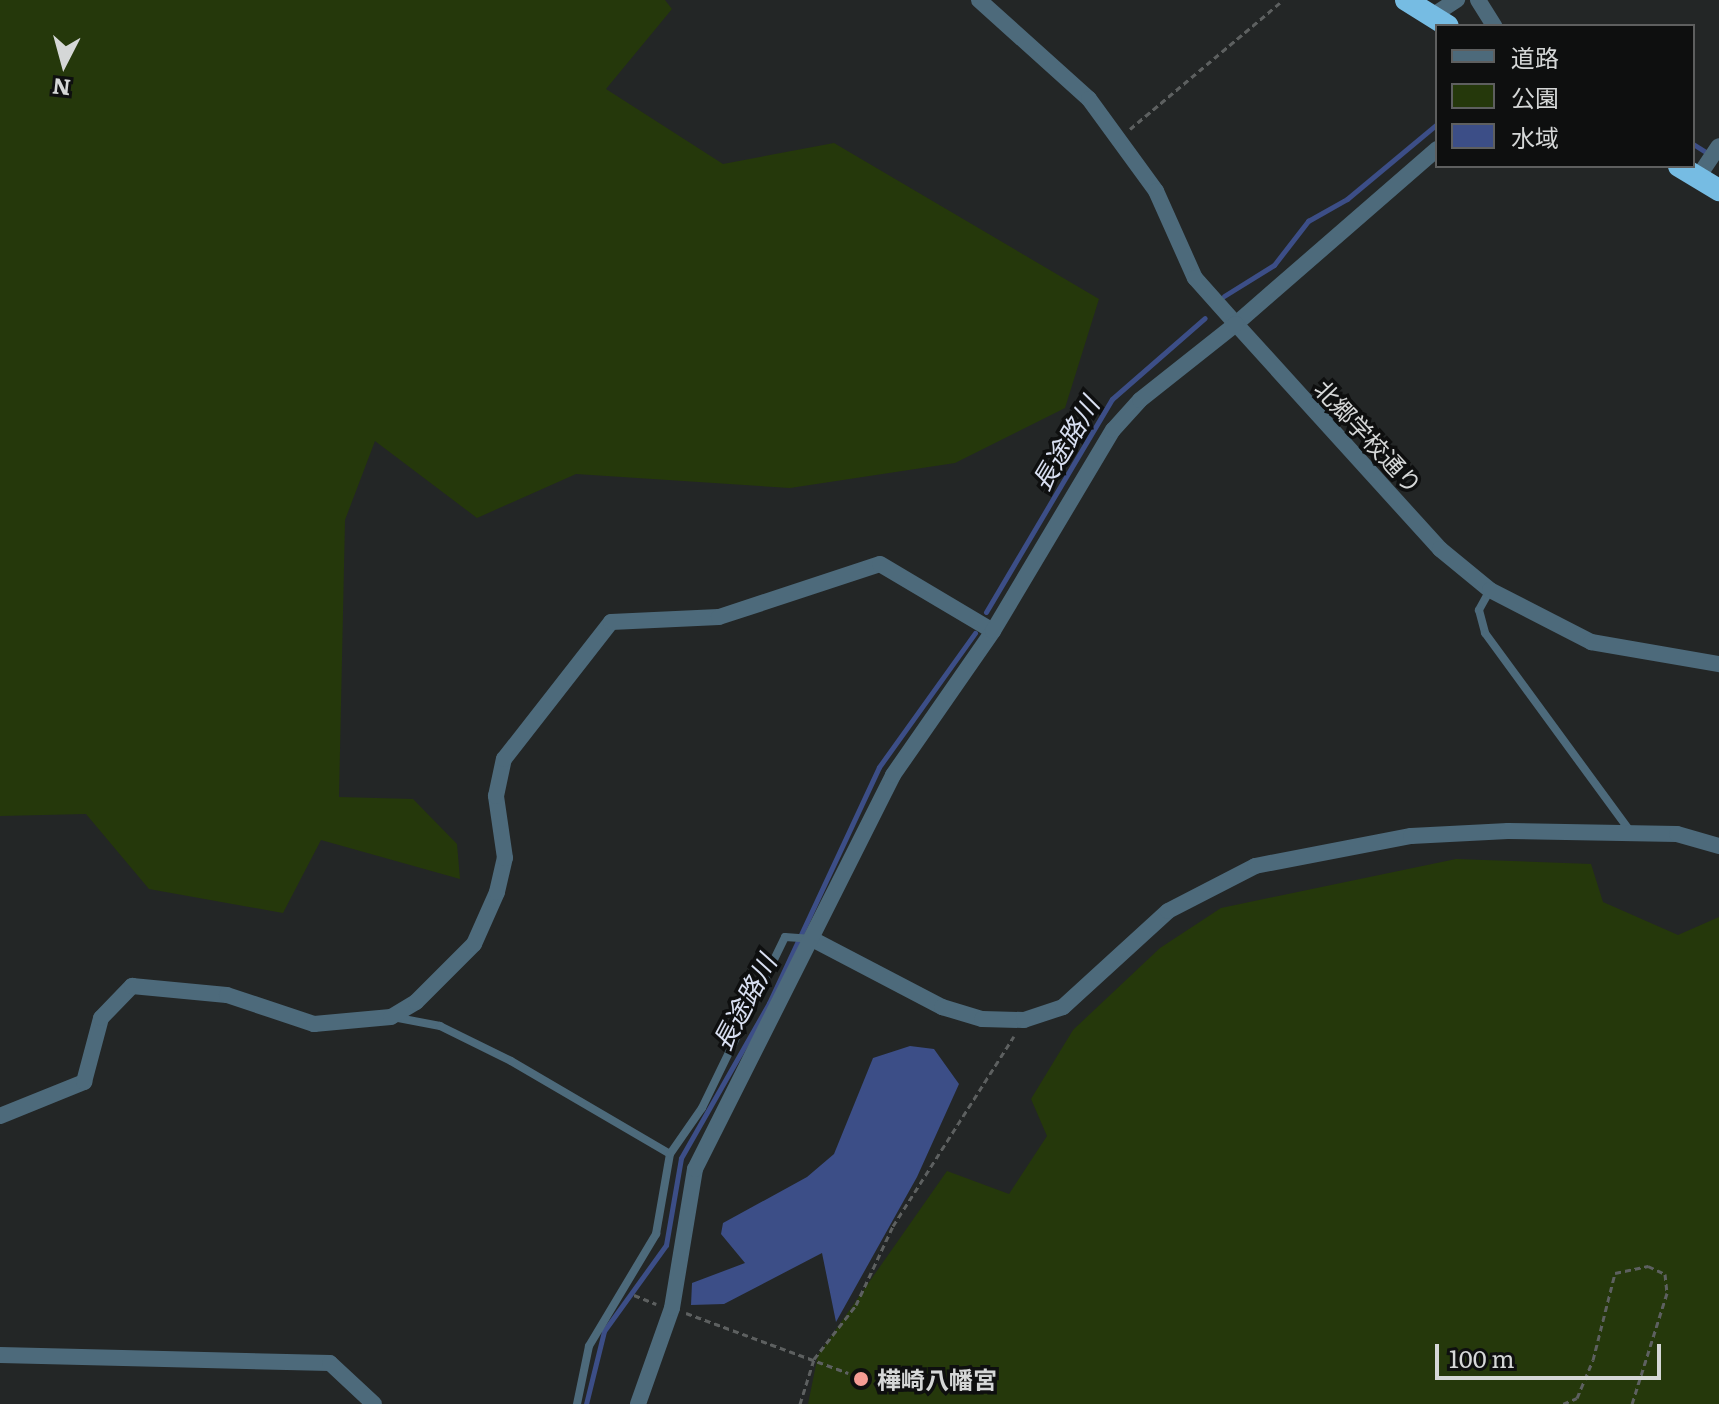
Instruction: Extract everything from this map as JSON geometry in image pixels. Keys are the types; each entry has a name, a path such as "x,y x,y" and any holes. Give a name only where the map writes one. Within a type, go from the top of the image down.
{"highway":[{"path":"1406,0 1440,21"},
{"path":"1695,169 1719,190"}],"street":[{"name":"北郷学校通り","path":"979,0 1089,99 1156,191 1195,278 1440,549 1490,590 1591,642 1719,664"},
{"path":"1440,21 1457,0"},
{"path":"1478,0 1493,24"},
{"path":"1695,169 1719,146"},
{"path":"638,1404 672,1308 695,1169 893,775 993,631 1113,430 1140,400 1236,324 1435,151"},
{"path":"0,1116 84,1082 101,1018 132,986 227,995 314,1024 391,1017 474,944 504,872 496,796 504,759 611,622 719,617 880,564 993,631"},
{"path":"812,939 942,1007 982,1019 1024,1020 1063,1007 1168,911 1255,866 1411,836 1630,831 1719,846"},
{"path":"0,1355 330,1363 374,1404"}],"lane":[{"path":"1490,590 1479,610 1485,633 1630,831"},
{"path":"577,1404 589,1346 656,1234 670,1154 702,1108 785,937 812,939"},
{"path":"391,1017 440,1026 511,1061 670,1154"}],"path":[{"path":"1117,141 1283,0"},
{"path":"800,1404 814,1359 856,1305 893,1226 1024,1020"},
{"path":"1563,1404 1577,1398 1593,1360 1615,1273 1648,1266 1665,1274 1667,1293 1632,1404"},
{"path":"635,1295 848,1373"}],"green space":[{"path":"0,0 665,0 672,9 606,89 723,164 834,143 1099,299 1065,408 955,463 790,488 576,474 477,518 375,441 345,520 339,797 413,799 457,844 460,879 321,840 283,913 149,889 86,814 0,816"},
{"path":"1456,859 1591,864 1603,902 1678,935 1719,917 1719,1404 808,1404 818,1355 947,1171 1009,1194 1047,1136 1031,1099 1073,1030 1160,948 1221,908"}],"water":[{"path":"910,1046 934,1049 959,1084 917,1177 836,1322 822,1253 724,1304 691,1305 692,1283 745,1263 721,1234 723,1223 807,1177 834,1154 873,1058"}],"waterway":[{"name":"長途路川","path":"1224,296 1274,265 1308,221 1347,199 1435,126"},
{"name":"長途路川","path":"1695,145 1709,154"},
{"name":"長途路川","path":"986,612 1112,399 1205,318"},
{"name":"長途路川","path":"586,1404 604,1331 666,1245 681,1158 769,1003 879,767 975,633"}],"place":[{"name":"樺崎八幡宮","path":"861,1379"}]}
